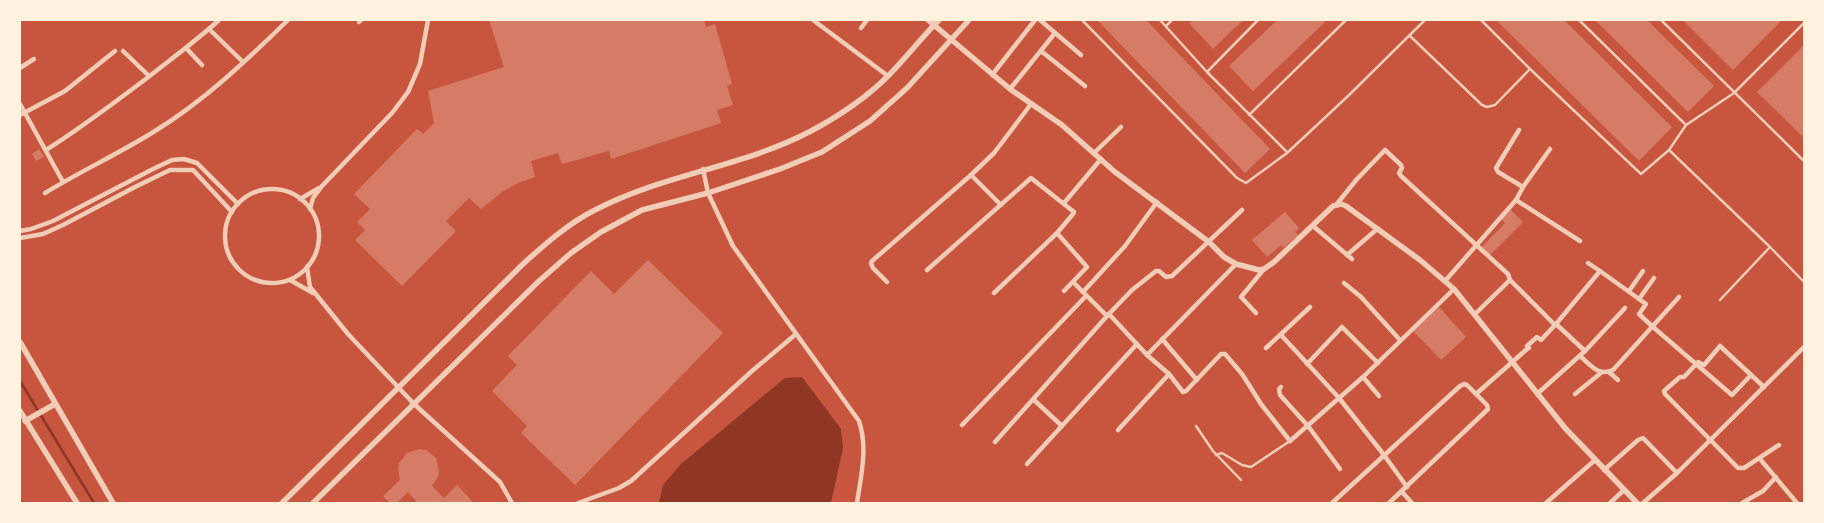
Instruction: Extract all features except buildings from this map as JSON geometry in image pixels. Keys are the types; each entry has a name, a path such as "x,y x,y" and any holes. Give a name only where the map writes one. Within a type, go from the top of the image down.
{"street":[{"path":"46,150 89,122 186,48 218,20"},
{"path":"45,192 156,130 196,103 288,20"},
{"path":"310,209 313,198 322,186 392,113 408,92 420,64 428,20"},
{"path":"813,20 888,76"},
{"path":"861,28 867,20"},
{"path":"928,20 992,75 1062,125 1101,159 1210,242 1224,257 1236,264 1254,269 1264,269"},
{"path":"282,503 523,264 554,237 594,210 634,192 703,169 773,149 812,130 857,103 888,76 939,20"},
{"path":"313,503 539,281 571,253 607,228 642,210 708,193 780,169 822,152 870,121 907,88 969,20"},
{"path":"992,75 1035,20"},
{"path":"1040,20 1081,55"},
{"path":"209,29 243,62"},
{"path":"1010,89 1055,33"},
{"path":"186,48 202,65"},
{"path":"20,115 65,91 114,51"},
{"path":"123,51 149,76"},
{"path":"1041,51 1085,86"},
{"path":"20,68 34,59"},
{"path":"20,104 63,182"},
{"path":"887,282 871,266 872,261 971,175 1008,137 1031,104"},
{"path":"1094,153 1121,127"},
{"path":"1519,130 1496,168 1498,172 1523,187"},
{"path":"1445,281 1516,200 1550,149"},
{"path":"1256,314 1241,297 1264,269 1336,205 1357,179 1383,151 1386,151 1401,166 1399,173 1401,176 1508,274 1510,280 1585,351"},
{"path":"1064,203 1101,159"},
{"path":"20,231 53,221 172,160 197,163 238,204"},
{"path":"703,169 708,193 733,246 859,421 862,430 864,455 857,503"},
{"path":"20,238 43,234 63,225 170,170 193,170 232,212"},
{"path":"971,175 1002,205"},
{"path":"926,270 1031,178 1074,213 1057,233 994,293"},
{"path":"300,199 322,186"},
{"path":"269,190 283,191 300,199 310,209 318,226 319,240 315,254 307,267 290,280 275,283 261,282 247,276 236,267 228,254 225,240 226,226 238,204 254,193 269,190"},
{"path":"1516,200 1580,241"},
{"path":"962,425 1084,294 1125,246 1157,202"},
{"path":"1336,205 1346,206 1376,230 1420,260 1454,289 1570,435 1637,503"},
{"path":"995,442 1108,315 1154,272 1159,270 1166,277 1172,276 1242,210"},
{"path":"1313,226 1352,259"},
{"path":"1348,255 1376,230"},
{"path":"1057,233 1086,265 1086,270 1064,292"},
{"path":"1588,263 1646,304 1637,316 1653,327 1732,395 1751,375"},
{"path":"1147,355 1236,264"},
{"path":"307,267 310,287 363,351 414,404 500,482 512,503"},
{"path":"1476,394 1528,349 1527,346 1537,337 1541,340 1600,271"},
{"path":"1628,291 1643,271"},
{"path":"1639,299 1654,278"},
{"path":"290,280 316,295"},
{"path":"1475,314 1510,280"},
{"path":"1073,282 1147,355 1169,374 1183,392 1221,354 1225,354 1290,441 1363,377 1454,289"},
{"path":"1344,283 1361,297 1400,340"},
{"path":"1580,356 1595,369 1602,372 1609,372 1616,368 1679,297"},
{"path":"1266,348 1310,307"},
{"path":"1537,394 1580,356 1625,308"},
{"path":"1307,364 1342,327 1378,363"},
{"path":"578,503 620,488 631,481 752,371 796,334"},
{"path":"1281,335 1339,398 1407,487"},
{"path":"1162,340 1197,380"},
{"path":"20,342 112,503"},
{"path":"1027,464 1137,344"},
{"path":"1764,387 1720,346 1704,364 1698,362 1684,377 1680,377 1664,391 1709,440 1738,468 1744,468 1779,445"},
{"path":"1643,503 1677,473 1804,347"},
{"path":"1575,394 1602,372"},
{"path":"1609,372 1618,380"},
{"path":"1118,430 1169,374"},
{"path":"1363,377 1379,396"},
{"path":"1332,503 1462,384 1467,385 1489,406 1488,409 1390,503"},
{"path":"1281,387 1279,390 1280,395 1308,426 1340,469"},
{"path":"1034,400 1062,426"},
{"path":"26,421 55,404"},
{"path":"20,411 77,503"},
{"path":"1604,470 1638,440 1643,438 1677,473"},
{"path":"1760,459 1797,503"},
{"path":"1546,503 1595,460"},
{"path":"1742,503 1763,491 1776,476"},
{"path":"1610,503 1624,490"},
{"path":"1402,492 1412,503"}],"lane":[{"path":"1082,20 1239,180 1246,183 1287,153 1425,20"},
{"path":"1160,20 1207,72 1287,153"},
{"path":"1166,26 1172,20"},
{"path":"1207,72 1258,20"},
{"path":"1249,115 1346,20"},
{"path":"1481,20 1641,174 1668,150 1686,125 1734,93 1804,23 1800,20"},
{"path":"1579,20 1686,125"},
{"path":"1661,20 1804,161"},
{"path":"1409,36 1482,105 1487,107 1495,105 1530,69"},
{"path":"1668,150 1804,282"},
{"path":"1720,300 1770,247"},
{"path":"1196,426 1216,455 1241,480"},
{"path":"1216,455 1222,453 1242,465 1251,467 1290,441"}],"shaded area":[{"path":"802,377 841,429 843,448 831,503 659,503 663,485 681,464 785,378"}],"waterway":[{"path":"20,381 94,503"}]}
